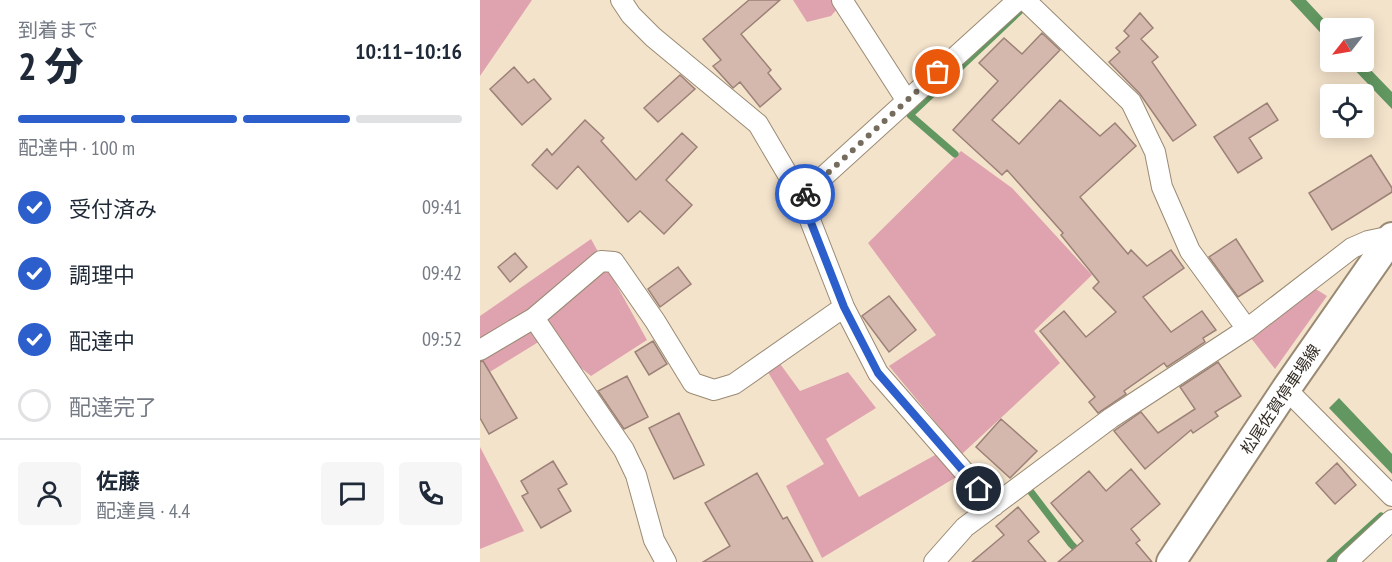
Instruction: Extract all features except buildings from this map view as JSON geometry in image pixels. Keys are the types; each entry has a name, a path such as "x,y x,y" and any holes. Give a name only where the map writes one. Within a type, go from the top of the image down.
{"main road":[{"name":"松尾佐賀停車場線","path":"1171,562 1286,389 1392,236"}],"street":[{"path":"621,0 631,15 653,38 758,124 801,197 844,307 878,373 994,506"},
{"path":"842,0 907,101"},
{"path":"801,197 1018,0"},
{"path":"1025,0 1131,102 1155,152 1162,187 1190,251 1247,329"},
{"path":"933,562 965,527 1111,418 1247,329 1352,248 1368,241 1392,236"},
{"path":"480,350 534,318 601,261 614,262 655,321 693,383 714,390 734,384 844,307"},
{"path":"534,318 624,450 636,475 654,540 666,562"},
{"path":"1286,389 1392,496"},
{"path":"1347,562 1392,520"}],"shaded area":[{"path":"480,0 532,0 480,76"},
{"path":"793,0 845,0 831,16 807,22"},
{"path":"1290,0 1306,0 1323,18 1320,18 1320,32"},
{"path":"1357,72 1373,72 1392,92 1392,109 1374,90 1374,84 1368,84"},
{"path":"961,151 1012,188 1092,275 1034,331 1060,363 962,454 889,366 936,335 868,243"},
{"path":"591,239 647,340 591,376 545,338 480,378 480,316"},
{"path":"1314,288 1327,296 1275,369 1251,338"},
{"path":"778,361 800,391 848,372 876,408 826,439 859,497 937,454 958,476 822,558 786,486 824,464 766,369"},
{"path":"1339,398 1392,454 1392,474 1329,408"},
{"path":"480,447 524,531 480,549"}],"waterway":[{"path":"955,154 910,115 1021,10"},
{"path":"1031,492 1071,544 1089,562"},
{"path":"1330,562 1381,516"}],"way so far":[{"path":"805,194 938,72"}],"route":[{"path":"805,194 801,197 844,307 878,373 979,489"}]}
